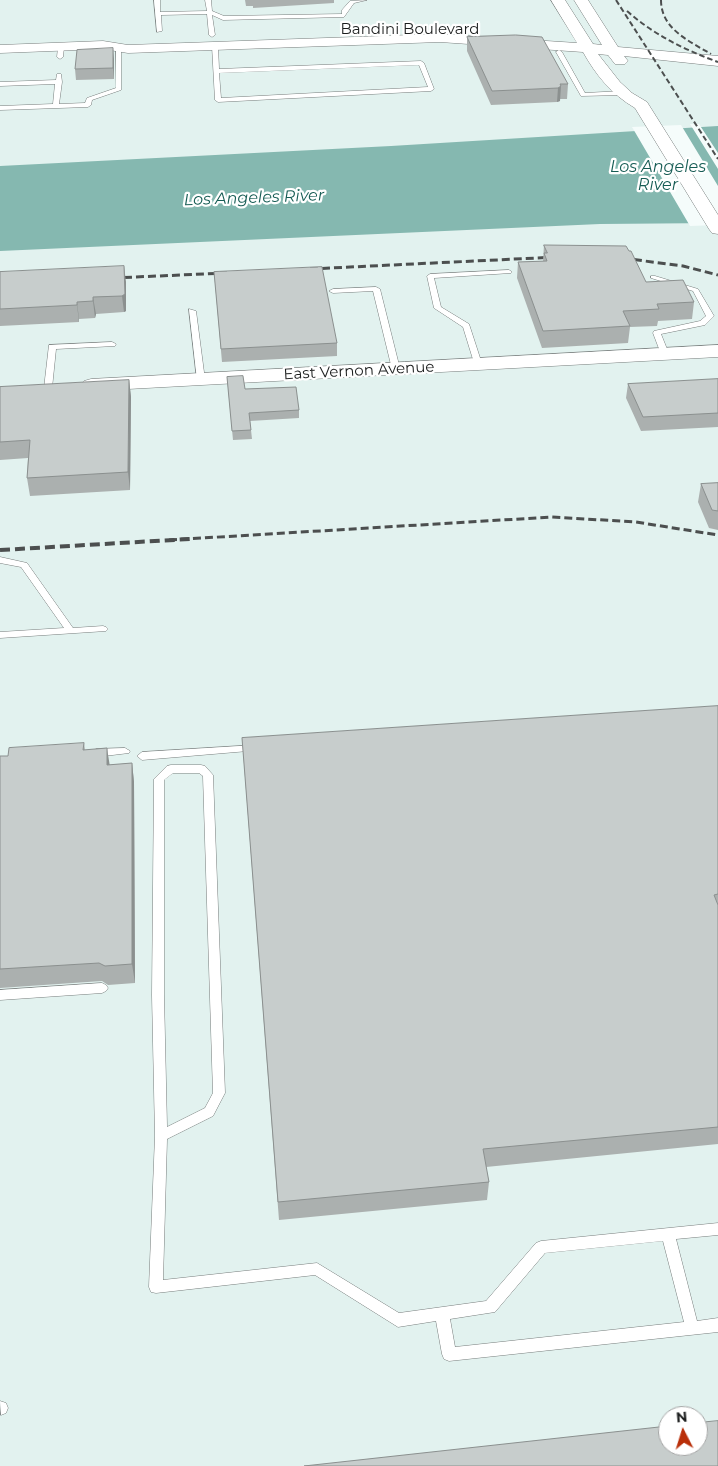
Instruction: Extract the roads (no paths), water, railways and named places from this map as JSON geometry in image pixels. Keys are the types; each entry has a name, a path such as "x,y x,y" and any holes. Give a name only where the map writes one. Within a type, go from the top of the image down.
{"main road":[{"path":"558,0 602,70 644,99 641,105 718,229"},
{"path":"581,0 627,71 630,62 650,54"},
{"name":"Bandini Boulevard","path":"0,49 61,52 103,45 127,38 214,40 440,38 586,43 718,52"},
{"name":"Bandini Boulevard","path":"103,45 128,49 214,40"},
{"name":"Bandini Boulevard","path":"611,46 650,54 718,61"},
{"name":"East Vernon Avenue","path":"54,387 718,351"}],"lane":[{"path":"156,0 159,32"},
{"path":"208,0 214,40 218,100 431,89 421,63 217,71"},
{"path":"158,14 210,12 224,18 344,15 345,10 352,2 364,0"},
{"path":"0,108 88,104 89,99 119,89 118,48"},
{"path":"560,52 583,95 629,89"},
{"path":"56,106 59,75"},
{"path":"0,84 59,82"},
{"path":"478,364 466,326 438,308 430,276 509,272"},
{"path":"653,277 696,290 710,316 702,323 657,333 666,354"},
{"path":"334,291 376,289 396,369"},
{"path":"192,311 201,380"},
{"path":"54,387 52,347 112,344"},
{"path":"0,560 24,565 71,631"},
{"path":"0,635 103,629"},
{"path":"142,756 270,748"},
{"path":"86,754 125,751"},
{"path":"170,754 171,769"},
{"path":"161,1136 209,1112 219,1093 208,775 201,769 171,769 159,780 158,995 161,1136 156,1287 317,1269 398,1320 490,1307 541,1247 718,1229"},
{"path":"0,995 102,988"},
{"path":"668,1234 692,1327"},
{"path":"442,1314 449,1354 718,1325"}],"water":[{"name":"Los Angeles River","path":"718,126 718,223 600,224 0,251 0,166 391,146"}],"railway":[{"path":"616,0 718,159"},
{"path":"661,0 662,10 671,26 686,39 711,54"},
{"path":"627,11 637,20 670,41 718,62"},
{"path":"310,269 557,257"},
{"path":"622,258 683,266 718,275"},
{"path":"112,278 227,273"},
{"path":"169,540 552,517 636,522 718,535"},
{"path":"0,550 190,539"}]}
